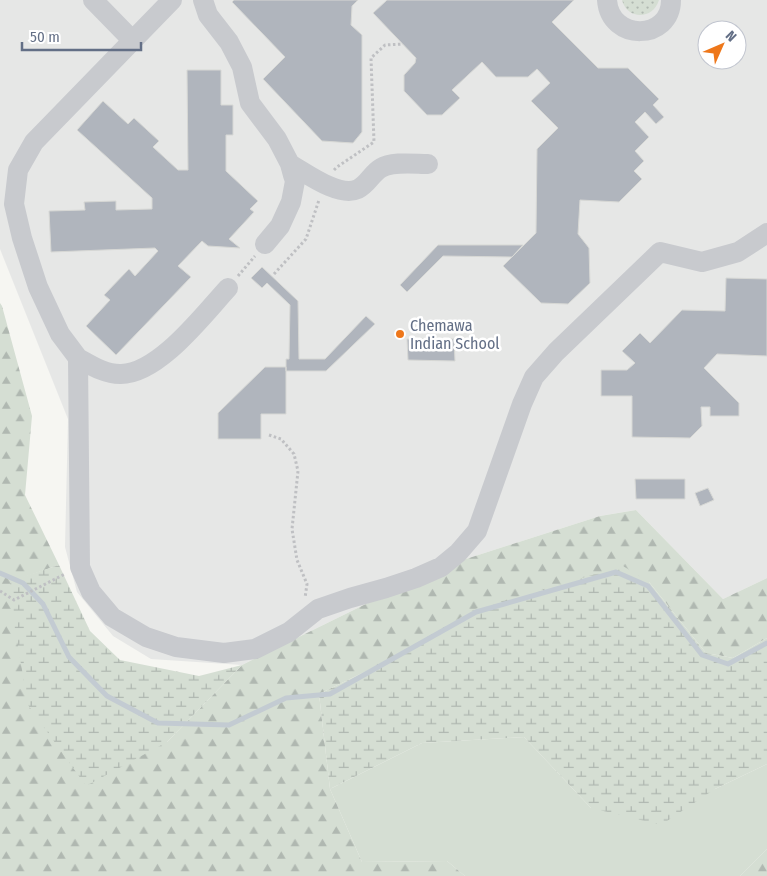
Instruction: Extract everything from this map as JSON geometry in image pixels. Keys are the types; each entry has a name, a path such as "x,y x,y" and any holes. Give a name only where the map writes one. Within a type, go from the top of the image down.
{"lane":[{"path":"93,0 132,41"},
{"path":"172,0 34,142 18,170 14,204 22,238 38,287 60,334 78,358 99,370 119,374 134,373 148,366 169,351 228,288"},
{"path":"203,0 208,15 229,42 242,67 250,103 277,139 290,164 295,180 291,202 280,226 265,244"},
{"path":"607,0 607,7 612,18 620,26 640,32 651,30 661,24 668,16 672,0"},
{"path":"290,164 343,191 357,189 369,181 380,168 390,164 428,164"},
{"path":"78,358 80,567 91,592 112,617 146,637 176,647 224,653 255,649 289,632 318,609 416,578 441,567 458,553 477,531 522,404 534,377 556,352 660,252 702,262 738,252 767,233"}],"path":[{"path":"274,274 306,239 324,183 337,167 374,142 371,58 385,45 403,44"},
{"path":"228,288 265,244"},
{"path":"269,434 281,439 294,454 298,472 292,528 297,560 307,584 304,603"},
{"path":"0,591 14,600 80,567"}],"shaded area":[{"name":"Chemawa Indian School","path":"0,0 767,0 767,578 723,599 636,510 600,516 441,567 242,665 151,659 113,636 77,592 65,547 68,419 0,249"}],"green space":[{"path":"622,0 659,0 656,7 651,11 640,15 629,11"},
{"path":"0,303 32,416 25,495 59,565 10,582 167,742 242,665 441,567 600,516 636,510 723,599 767,578 767,638 733,658 706,653 649,582 381,664 319,694 330,789 362,862 447,861 465,876 0,876"},
{"path":"59,565 90,631 120,660 199,676 242,665 167,742 86,786 28,705 15,629 10,581"},
{"path":"623,566 649,582 706,653 733,658 767,638 767,764 715,789 661,825 591,808 524,737 422,743 330,789 319,694 381,664 475,609"},
{"path":"524,737 591,808 715,789 767,764 767,849 740,876 465,876 447,861 362,862 330,789 422,743"},
{"path":"767,849 767,876 740,876"}],"building":[{"path":"234,0 358,0 352,6 351,25 362,35 362,132 353,143 322,141 263,79 285,57 232,2"},
{"path":"387,0 574,0 552,22 598,68 628,68 659,99 653,105 664,117 656,124 645,112 635,122 649,137 635,151 644,161 634,171 642,179 619,202 580,200 578,234 589,248 590,283 568,304 541,303 503,266 536,233 537,149 558,128 531,101 550,83 537,69 528,77 496,77 482,62 452,90 460,98 442,115 427,115 404,91 404,75 415,63 416,58 373,13"},
{"path":"187,70 221,70 221,105 233,105 233,135 226,135 226,171 258,201 250,209 254,212 229,239 240,248 208,246 202,241 178,266 191,277 116,355 86,326 110,300 104,295 129,269 135,276 158,251 155,248 51,252 49,211 85,210 84,202 116,201 116,210 152,209 152,198 77,130 103,101 128,124 134,118 159,141 153,147 178,170 188,170"},
{"path":"438,245 523,245 512,257 443,256 407,292 400,285"},
{"path":"262,267 298,301 299,359 325,359 366,316 375,324 326,371 286,371 286,359 289,359 290,305 267,283 262,288 251,278"},
{"path":"726,278 767,279 767,356 717,354 704,368 739,403 739,416 710,416 710,407 701,407 702,426 690,438 632,437 632,396 601,396 601,370 627,370 635,363 622,351 640,333 650,343 682,310 725,311"},
{"path":"407,339 454,339 455,361 408,360"},
{"path":"265,367 286,367 286,414 261,414 261,439 218,439 218,413"},
{"path":"635,479 685,479 685,499 636,499"},
{"path":"708,488 714,500 700,506 695,493"}],"waterway":[{"path":"0,573 23,583 43,604 69,657 107,696 158,723 229,725 286,698 330,694 476,612 616,572 648,586 702,655 728,664 767,643"}],"place":[{"name":"Chemawa Indian School","path":"400,334"}]}
